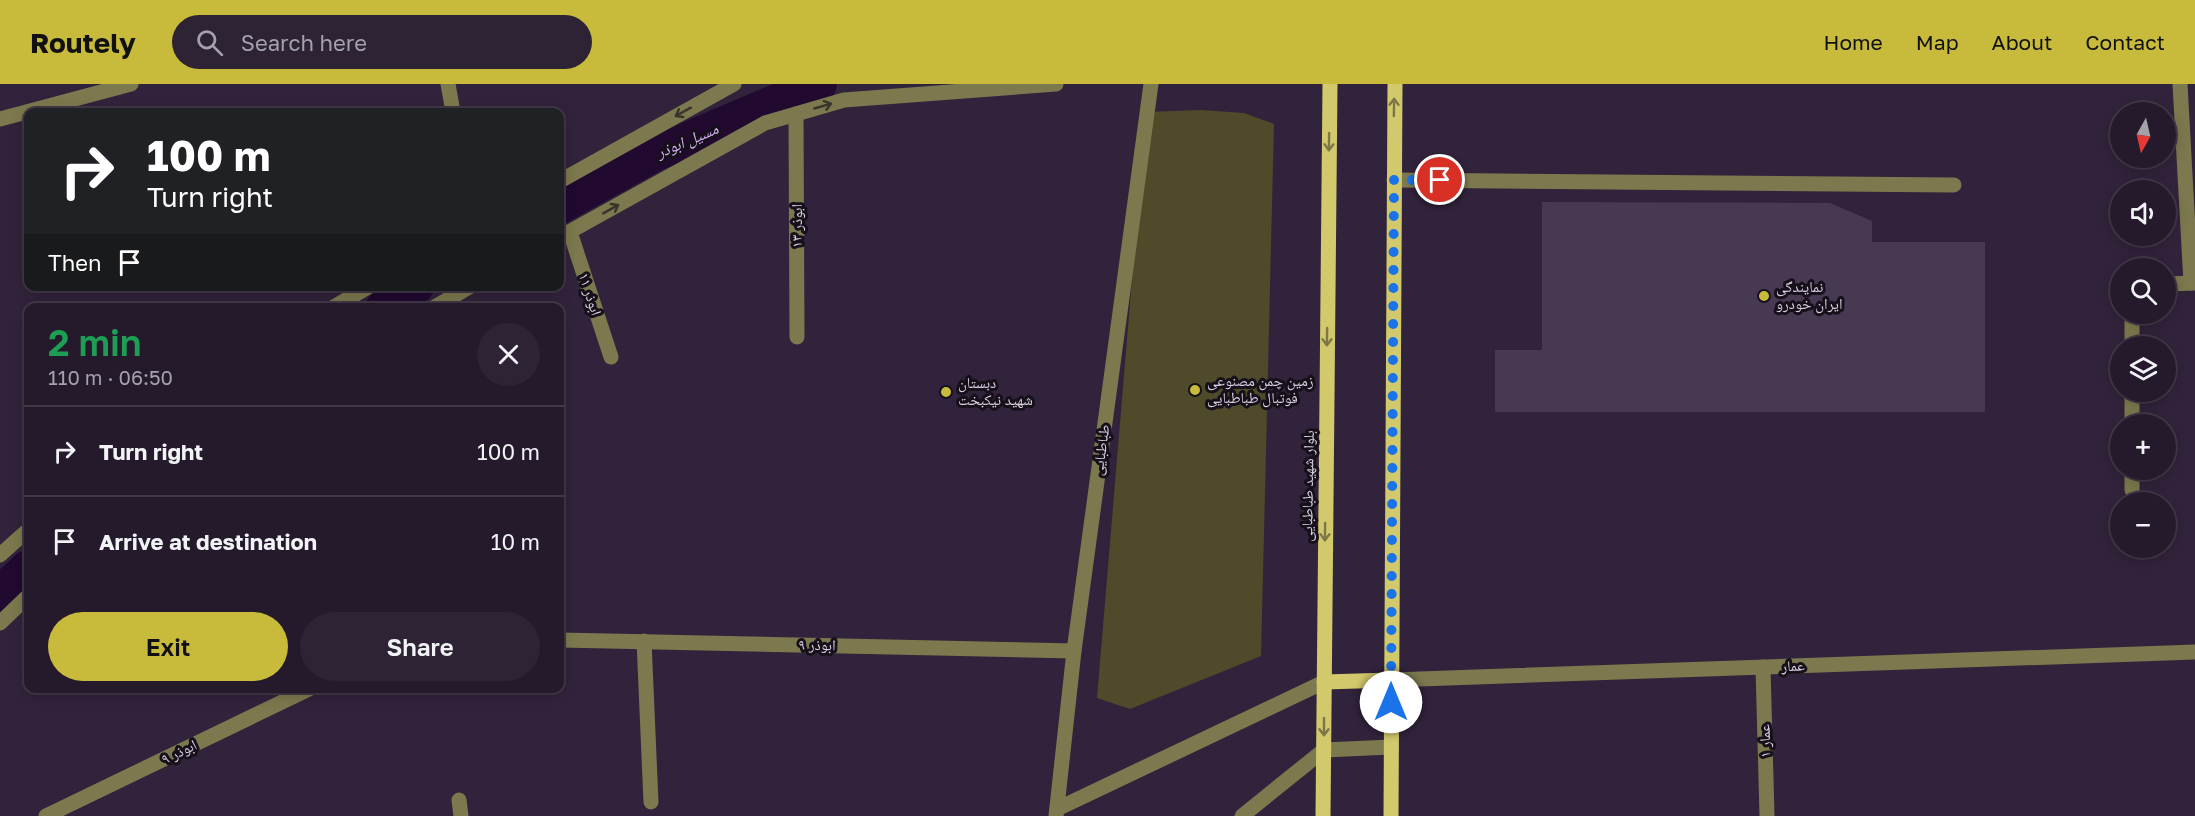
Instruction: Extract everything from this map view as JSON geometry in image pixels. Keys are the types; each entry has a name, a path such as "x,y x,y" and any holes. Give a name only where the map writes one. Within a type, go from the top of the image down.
{"main road":[{"name":"بلوار شهید طباطبایی","path":"1323,816 1330,84"},
{"path":"1391,816 1395,84"},
{"path":"1324,682 1391,680"}],"street":[{"path":"36,108 106,87 131,84"},
{"path":"448,84 452,108"},
{"path":"564,179 734,84"},
{"path":"565,235 765,123 844,100 1056,84"},
{"name":"طباطبایی","path":"1056,812 1074,651 1151,84"},
{"path":"2176,284 2193,283 2180,84"},
{"path":"0,119 24,112"},
{"name":"ابوذر ۱۳","path":"796,114 797,337"},
{"path":"1394,180 1954,185"},
{"name":"ابوذر ۱۱","path":"565,235 611,357"},
{"path":"341,303 361,291"},
{"path":"442,303 462,291"},
{"path":"2132,480 2132,490"},
{"path":"0,555 24,534"},
{"path":"0,622 24,600"},
{"name":"ابوذر ۹","path":"564,640 1074,651"},
{"path":"644,641 651,802"},
{"name":"عمار","path":"1391,680 2195,652"},
{"name":"عمار ۱","path":"1763,667 1767,816"},
{"path":"1056,812 1324,682"},
{"name":"ابوذر ۹","path":"46,816 301,693"},
{"path":"1242,816 1324,750 1391,747"},
{"path":"459,800 461,816"}],"shaded area":[{"name":"زمین چمن مصنوعی فوتبال طباطبایی","path":"1201,110 1244,113 1274,124 1261,656 1130,709 1097,698 1146,112"}],"building":[{"name":"نمایندگی ایران خودرو","path":"1542,202 1830,203 1872,221 1872,242 1985,242 1985,412 1495,412 1495,350 1542,350"}],"waterway":[{"name":"مسیل ابوذر","path":"564,204 654,154 819,84"},
{"name":"مسیل ابوذر","path":"390,303 408,291"},
{"name":"مسیل ابوذر","path":"0,594 24,572"}],"place":[{"name":"نمایندگی ایران خودرو","path":"1764,296"},
{"name":"زمین چمن مصنوعی فوتبال طباطبایی","path":"1195,390"},
{"name":"دبستان شهید نیکبخت","path":"946,392"}],"route":[{"path":"1391,702 1394,180 1440,180"}]}
